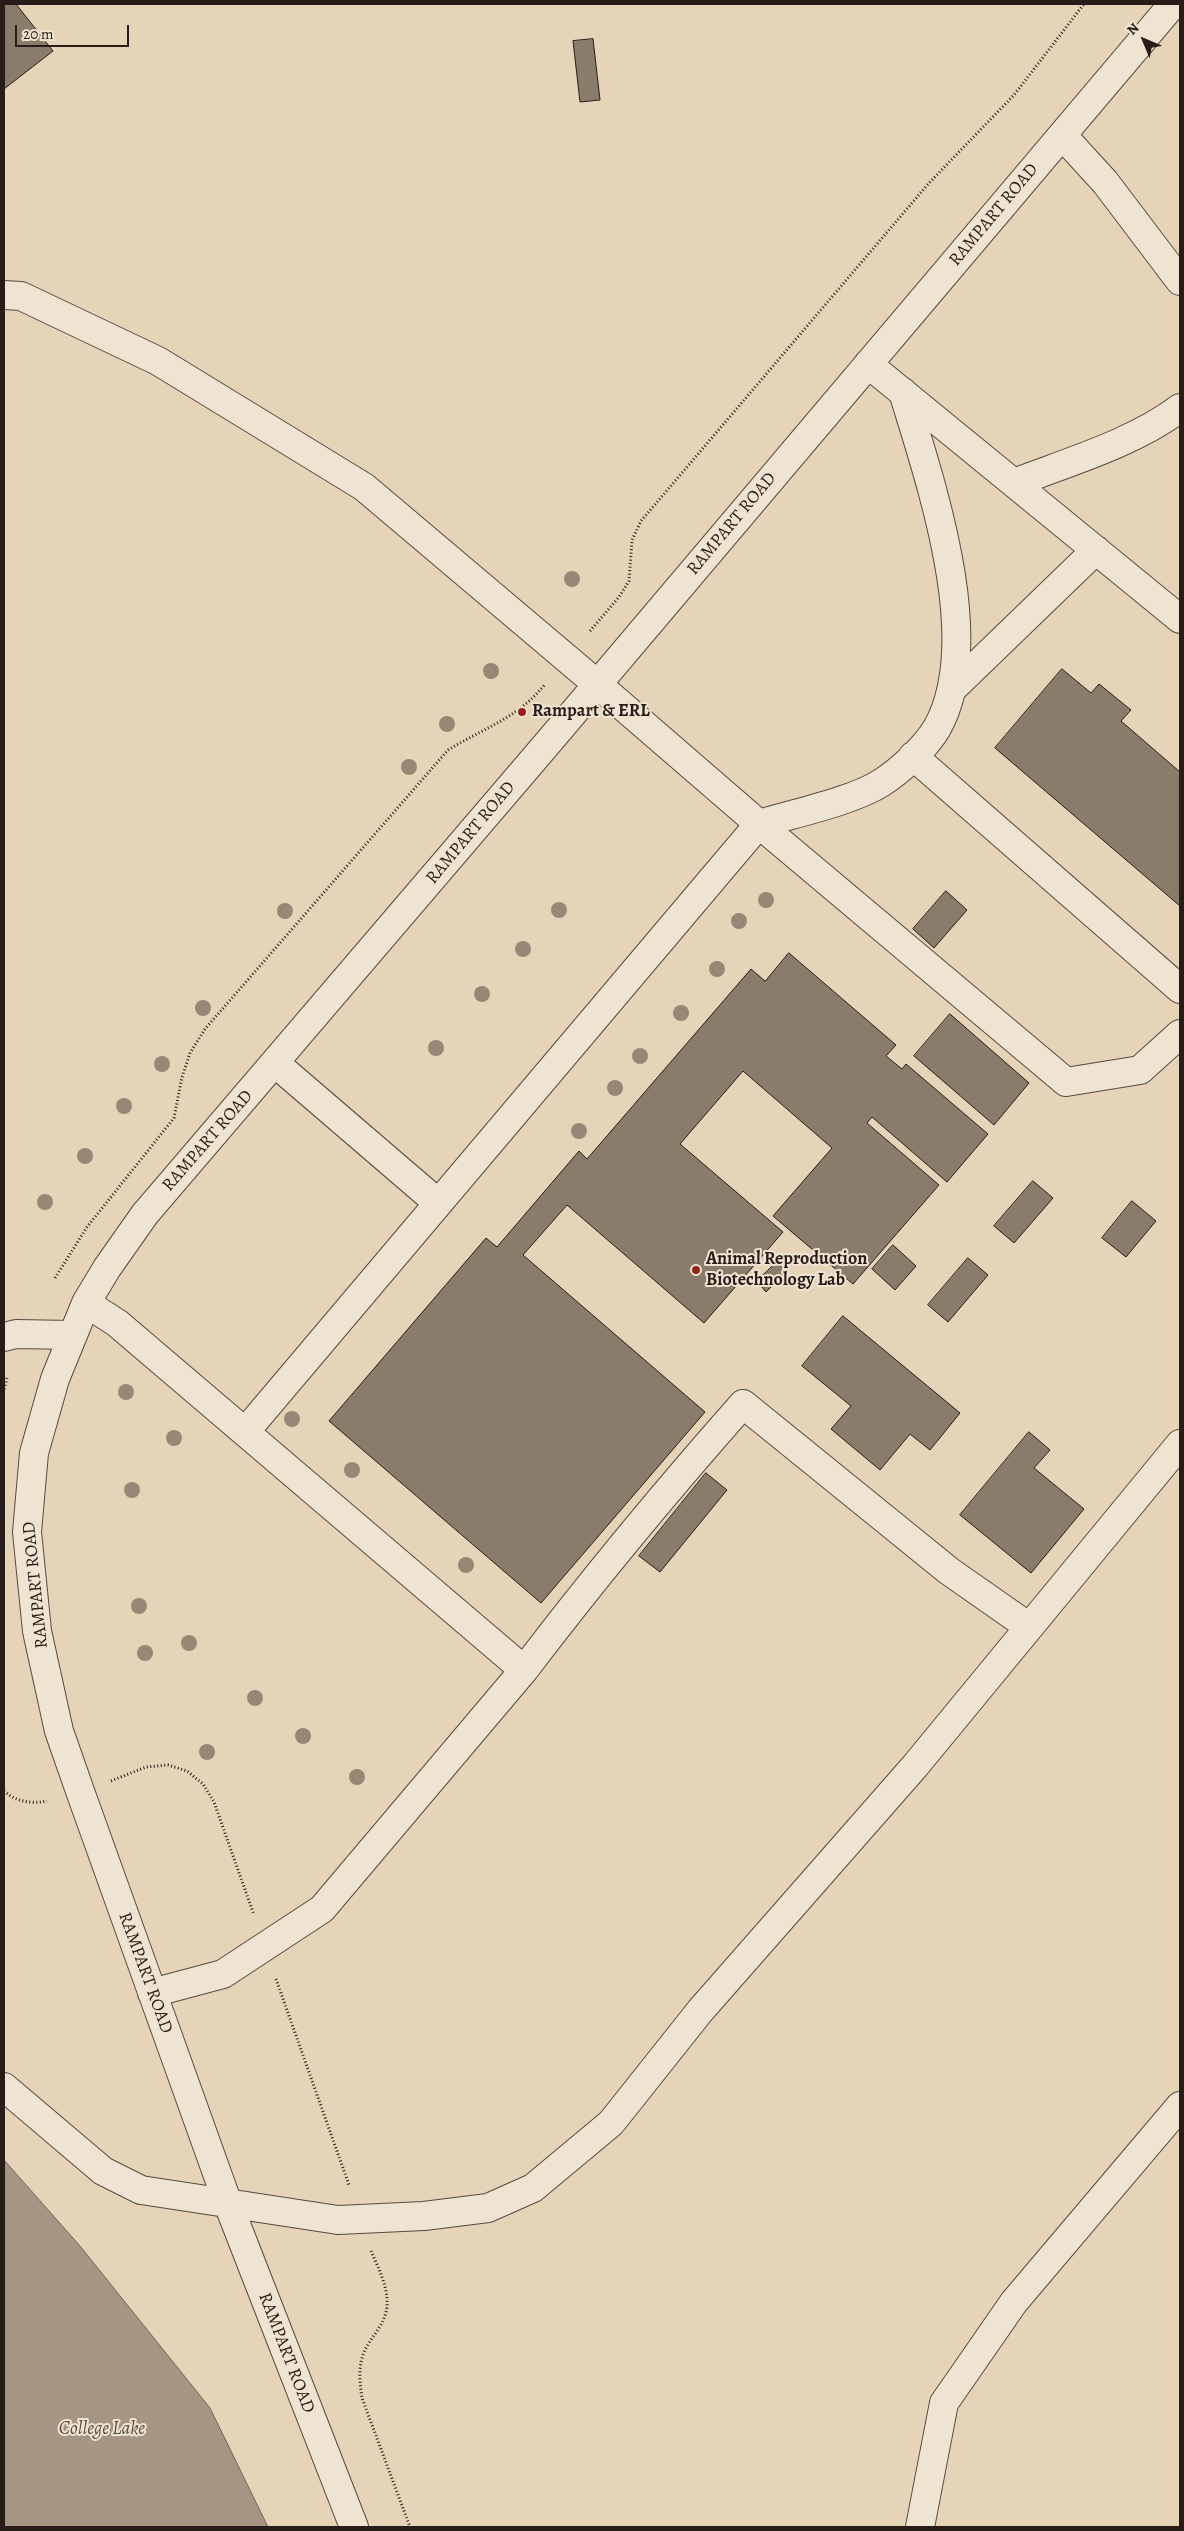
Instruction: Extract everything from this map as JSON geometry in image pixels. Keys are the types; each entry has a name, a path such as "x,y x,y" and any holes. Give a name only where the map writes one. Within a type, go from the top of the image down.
{"street":[{"name":"RAMPART ROAD","path":"354,2527 227,2201 59,1731 37,1631 27,1532 34,1453 55,1379 86,1303 107,1268 146,1214 1173,4"},
{"path":"1062,135 1105,182 1180,281"},
{"path":"4,295 21,296 158,361 364,486 759,824 1066,1082 1140,1070 1180,1034"},
{"path":"868,364 1180,619"},
{"path":"245,1432 759,824 848,797 880,784 908,763 937,728 951,690 957,635 949,565 934,496 902,392"},
{"path":"1014,483 1130,437 1163,421 1180,408"},
{"path":"951,690 1096,550"},
{"path":"913,756 1180,989"},
{"path":"275,1063 438,1203"},
{"path":"86,1303 117,1324 524,1670"},
{"path":"4,1337 16,1334 72,1335"},
{"path":"152,1992 223,1974 322,1909 524,1670 584,1591 671,1486 743,1404 949,1571 1029,1626"},
{"path":"4,2086 103,2171 142,2190 227,2201 338,2220 424,2216 488,2208 533,2188 611,2123 700,2011 915,1766 1180,1444"},
{"path":"920,2527 944,2403 1014,2302 1180,2106"}],"path":[{"path":"590,631 619,597 628,581 632,540 641,521 929,183 1014,95 1084,4"},
{"path":"55,1278 87,1227 174,1118 188,1061 205,1029 448,750 470,736 506,720 527,704 542,688"},
{"path":"4,1389 7,1378"},
{"path":"110,1782 146,1767 168,1765 187,1771 203,1784 214,1802 256,1922"},
{"path":"4,1791 22,1802 37,1803 48,1800"},
{"path":"274,1974 350,2190"},
{"path":"368,2244 384,2283 388,2300 385,2321 363,2355 359,2375 362,2398 410,2527"}],"water":[{"name":"College Lake","path":"4,2160 80,2246 210,2408 268,2527 4,2527"}],"building":[{"path":"4,4 16,4 53,51 4,89"},
{"path":"593,39 600,100 580,102 573,41"},
{"path":"1062,669 1091,693 1099,684 1131,710 1121,721 1180,772 1180,906 995,748"},
{"path":"946,891 967,910 934,948 913,929"},
{"name":"Animal Reproduction Biotechnology Lab","path":"789,953 896,1045 886,1056 902,1069 906,1064 988,1134 947,1182 872,1117 867,1123 939,1185 853,1284 773,1216 832,1148 743,1071 680,1144 783,1232 704,1323 567,1205 523,1255 705,1412 541,1603 329,1421 486,1238 497,1247 579,1151 587,1159 751,969 765,981"},
{"path":"950,1014 1029,1083 994,1125 914,1056"},
{"path":"1033,1181 1053,1198 1014,1243 994,1226"},
{"path":"1132,1201 1156,1221 1126,1257 1102,1238"},
{"path":"893,1245 916,1266 895,1290 872,1269"},
{"path":"968,1258 988,1275 948,1322 928,1305"},
{"path":"777,1262 786,1272 766,1292 757,1281"},
{"path":"843,1316 960,1413 930,1450 910,1434 880,1470 831,1429 851,1406 802,1366"},
{"path":"1029,1432 1050,1450 1034,1468 1084,1509 1031,1573 960,1515"},
{"path":"706,1473 727,1490 660,1572 639,1556"}],"place":[{"name":"Rampart & ERL","path":"522,712"},
{"name":"Animal Reproduction Biotechnology Lab","path":"696,1270"}]}
